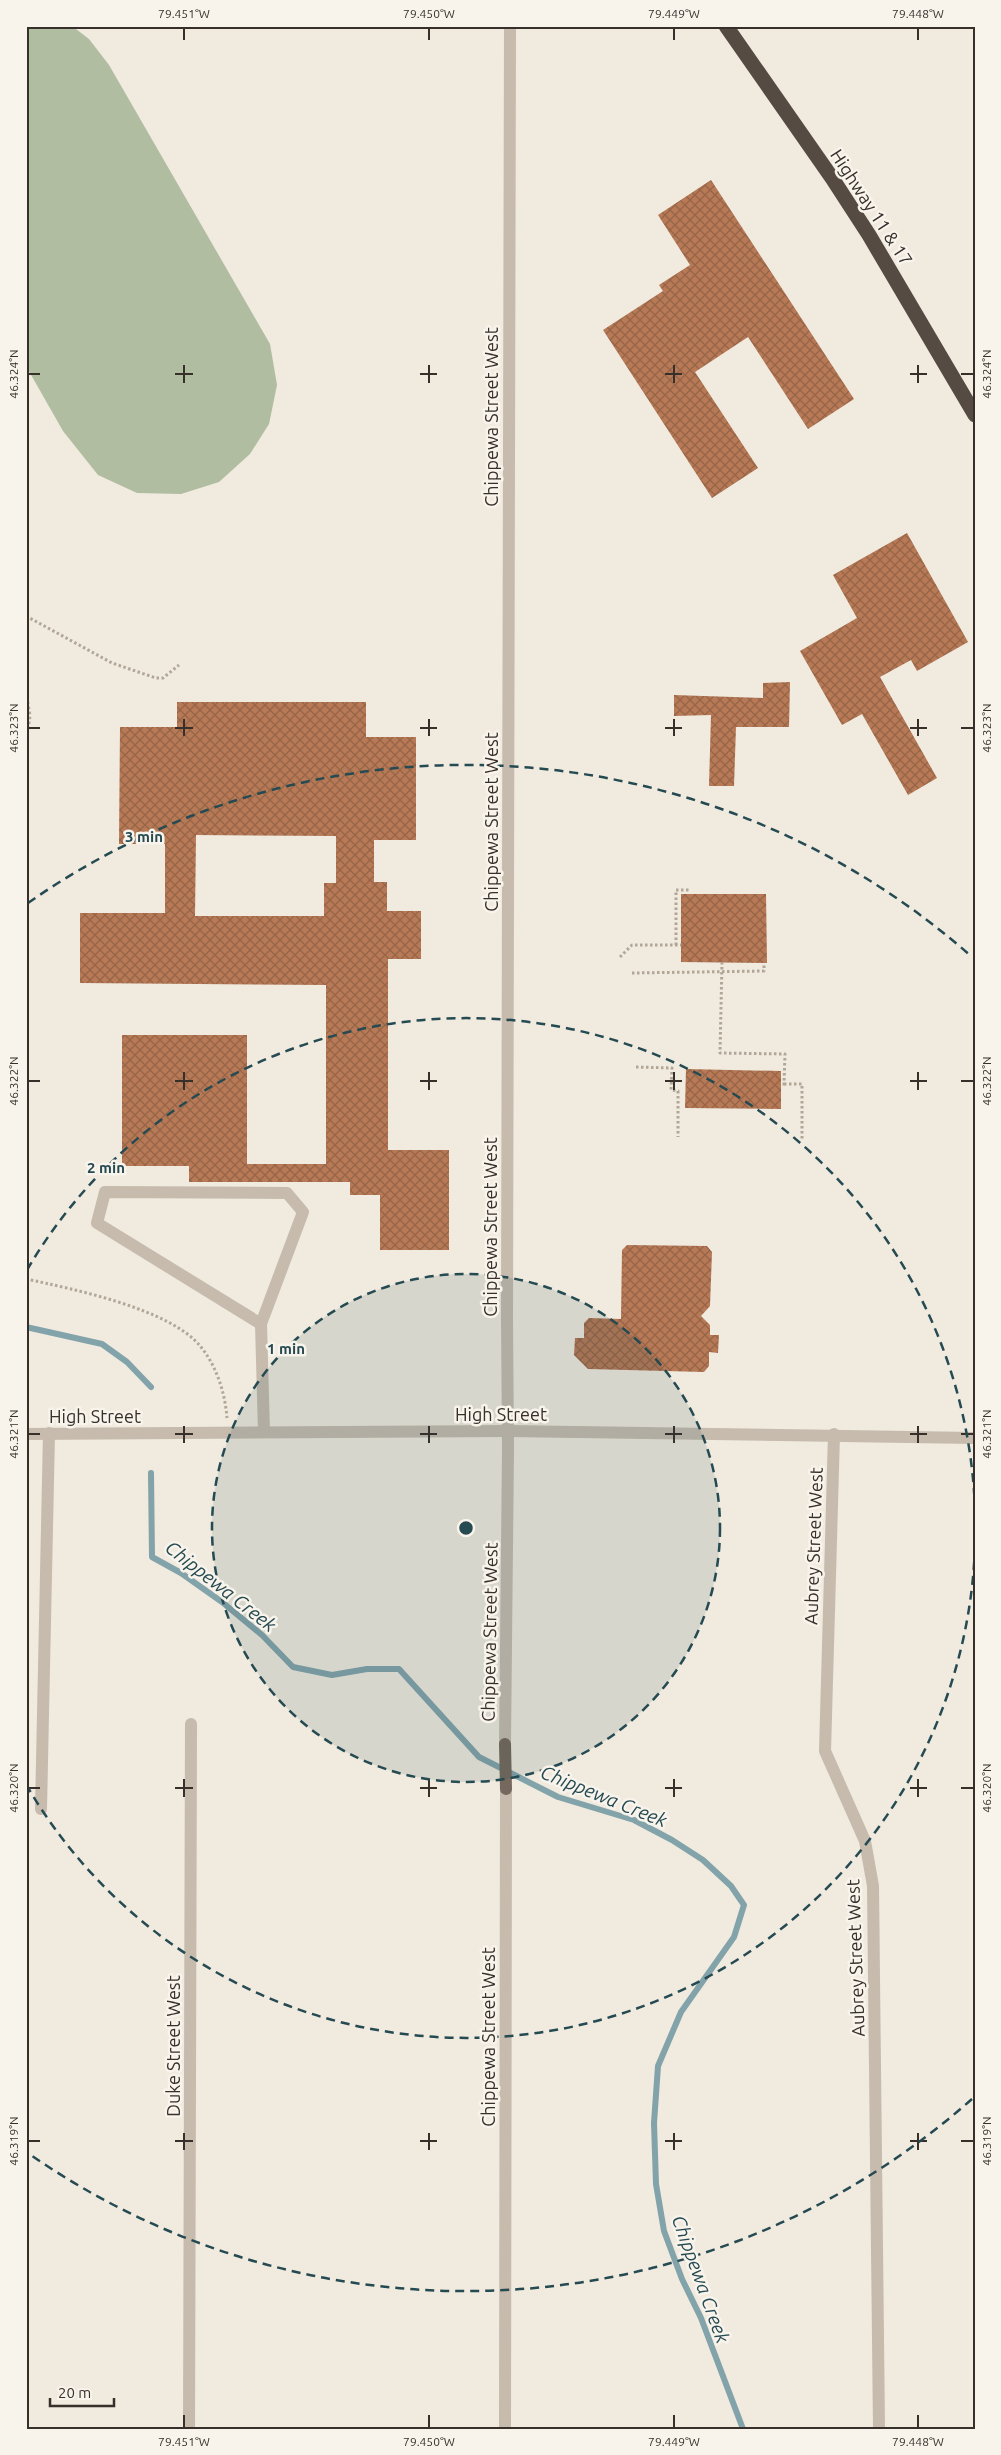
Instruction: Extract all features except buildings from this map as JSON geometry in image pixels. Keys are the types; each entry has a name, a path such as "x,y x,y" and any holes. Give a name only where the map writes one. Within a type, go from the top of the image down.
{"highway":[{"name":"Highway 11 & 17","path":"726,26 832,178 869,235 975,415"}],"main road":[{"name":"Chippewa Street West","path":"505,1744 506,1788"}],"street":[{"name":"Chippewa Street West","path":"505,1744 508,1431 510,26"},
{"path":"261,1324 97,1223 105,1192 287,1193 303,1212 261,1324 264,1432"},
{"name":"High Street","path":"26,1434 508,1431 834,1434 975,1438"},
{"path":"40,1809 49,1433"},
{"name":"Aubrey Street West","path":"834,1434 825,1752 864,1841 873,1886 879,2429"},
{"name":"Duke Street West","path":"189,2429 191,1724"},
{"name":"Chippewa Street West","path":"505,2429 506,1788"}],"path":[{"path":"26,616 112,663 156,678 164,678 179,665"},
{"path":"26,692 30,716 26,742"},
{"path":"676,945 676,890 690,890"},
{"path":"620,957 632,945 681,945"},
{"path":"722,962 720,1053 785,1054 783,1084 802,1084 802,1140"},
{"path":"632,973 764,971 764,963"},
{"path":"636,1067 672,1068 671,1090 678,1091 678,1137"},
{"path":"671,1081 678,1081"},
{"path":"26,1279 91,1292 170,1323 200,1346 215,1369 226,1406 228,1432"}],"green space":[{"path":"26,26 72,26 89,39 109,65 270,344 277,385 269,424 250,454 219,482 181,494 137,493 98,475 63,431 26,366"}],"waterway":[{"name":"Chippewa Creek","path":"26,1327 102,1344 127,1362 151,1387"},
{"name":"Chippewa Creek","path":"151,1473 152,1557 181,1573 222,1602 262,1635 293,1667 332,1675 367,1669 399,1669 479,1757 558,1797 634,1820 672,1840 703,1860 731,1886 744,1905 734,1937 681,2012 658,2066 654,2123 656,2184 664,2231 682,2279 701,2318 743,2429"}]}
